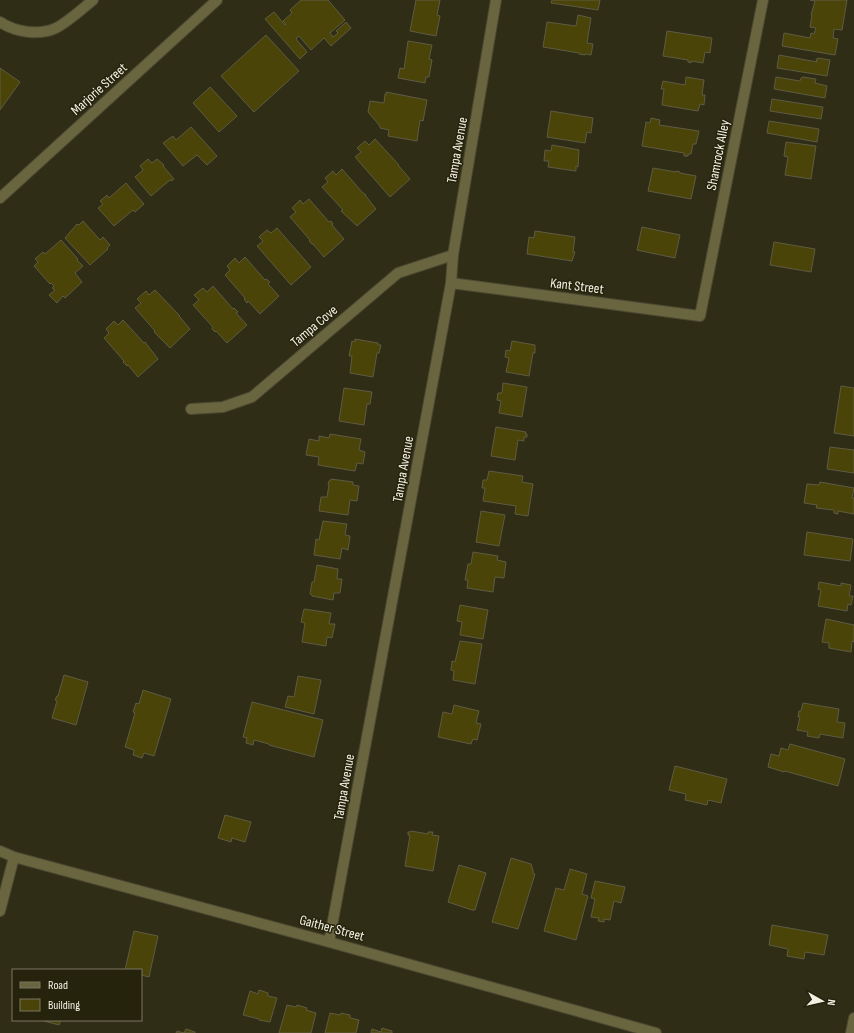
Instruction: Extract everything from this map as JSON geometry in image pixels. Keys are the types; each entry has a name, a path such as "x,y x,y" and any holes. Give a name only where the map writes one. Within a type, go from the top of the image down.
{"street":[{"path":"0,22 7,27 31,33 55,29 83,9 92,0"},
{"name":"Marjorie Street","path":"0,198 217,0"},
{"name":"Tampa Avenue","path":"330,942 451,283 453,256 496,0"},
{"name":"Shamrock Alley","path":"700,316 763,0"},
{"name":"Tampa Cove","path":"191,409 223,407 252,396 398,273 453,256"},
{"name":"Kant Street","path":"451,283 700,316"},
{"name":"Gaither Street","path":"0,851 14,857 330,942 656,1033"},
{"path":"0,911 14,857"},
{"path":"851,1033 854,1018"}],"building":[{"path":"301,0 328,0 345,20 330,33 333,37 338,33 336,31 346,22 351,28 331,46 324,38 311,50 299,36 296,39 307,52 300,59 265,19 274,12 285,25 286,24 283,21 292,13 290,10"},
{"path":"416,0 440,0 437,15 440,16 436,36 410,31"},
{"path":"552,0 600,0 598,10 551,3"},
{"path":"810,0 847,0 842,30 834,29 833,38 838,39 835,55 782,46 784,33 810,38 811,33 814,34 816,28 810,27 811,15 815,1"},
{"path":"578,15 591,18 587,43 593,44 591,55 543,47 547,22 576,26"},
{"path":"667,31 712,38 710,53 705,52 703,63 691,61 691,63 688,62 688,60 663,56"},
{"path":"266,35 299,71 254,112 221,76"},
{"path":"408,41 432,45 429,59 432,60 429,77 426,77 425,83 398,78 400,68 404,69"},
{"path":"779,55 817,62 816,59 818,58 830,60 827,76 777,68"},
{"path":"0,68 20,82 0,110"},
{"path":"686,77 704,80 702,95 705,95 704,105 700,104 698,111 662,105 664,89 661,89 663,81 685,85"},
{"path":"776,77 800,81 803,77 816,79 815,83 827,86 825,98 774,89"},
{"path":"210,87 237,116 219,132 193,103"},
{"path":"386,92 427,100 423,121 420,120 417,141 388,136 389,130 380,128 368,112 370,101 384,103"},
{"path":"772,99 823,107 821,119 770,111"},
{"path":"551,111 593,118 591,133 587,132 585,143 547,137"},
{"path":"651,118 660,120 659,125 699,131 696,144 693,144 691,154 684,156 684,153 642,146 646,122 650,123"},
{"path":"769,121 819,129 817,142 767,133"},
{"path":"191,127 217,156 207,165 197,155 183,166 163,143 173,136 176,140"},
{"path":"375,139 410,179 390,197 355,157 361,152 357,148 365,141 369,145"},
{"path":"786,142 816,146 811,179 785,175 788,157 784,156"},
{"path":"552,145 579,150 578,167 576,166 576,171 548,167 549,161 544,161 545,150 551,151"},
{"path":"148,159 152,163 157,159 164,165 163,166 174,179 171,181 170,180 151,196 135,177 143,170 140,166"},
{"path":"653,168 676,171 696,176 691,199 648,191"},
{"path":"342,169 366,195 376,209 357,226 341,211 343,210 322,187 328,182 325,178 333,171 336,175"},
{"path":"126,183 144,204 135,212 133,210 114,226 98,208 103,204 100,201 107,195 109,198"},
{"path":"309,199 329,222 331,221 333,224 332,225 344,239 324,257 290,217 296,212 292,208 300,200 303,204"},
{"path":"83,221 100,240 103,237 110,245 107,248 108,249 90,265 65,238 77,224 79,225"},
{"path":"642,227 680,235 675,258 637,250"},
{"path":"277,228 311,267 291,285 257,246 263,241 259,237 267,230 271,233"},
{"path":"535,231 575,237 573,252 575,252 572,261 527,254 529,237 534,238"},
{"path":"61,240 83,266 75,273 82,282 65,298 63,296 57,303 49,295 55,290 52,288 54,286 51,283 50,284 34,266 38,262 35,259 43,252 45,254"},
{"path":"774,242 815,249 811,272 770,265"},
{"path":"245,257 265,280 266,279 270,282 268,284 279,296 260,314 248,301 247,303 244,299 245,298 225,275 230,270 227,266 235,258 239,263"},
{"path":"213,286 233,309 234,308 238,312 236,313 247,325 227,343 216,331 215,332 212,329 213,327 193,305 199,300 194,295 203,288 207,292"},
{"path":"155,290 180,316 190,329 170,348 154,332 155,331 135,308 141,303 137,299 146,291 149,295"},
{"path":"123,320 144,343 145,342 158,359 138,377 128,365 127,366 123,362 124,361 104,338 109,333 106,329 114,321 118,325"},
{"path":"355,339 378,343 378,345 381,345 379,353 377,353 373,377 350,373 352,356 349,356 352,341 355,342"},
{"path":"512,341 535,345 535,353 533,353 529,376 506,372 509,358 505,357 506,350 510,351"},
{"path":"503,383 527,387 522,417 499,413 501,401 497,400 498,393 502,393"},
{"path":"841,386 854,388 854,436 834,433"},
{"path":"344,388 372,392 370,404 367,404 364,425 339,421"},
{"path":"496,427 526,432 525,434 527,434 527,437 524,437 524,441 518,440 515,460 491,456"},
{"path":"330,434 361,439 359,450 365,452 363,464 357,463 355,471 318,465 319,457 306,455 309,439 319,441 319,436 329,438"},
{"path":"830,447 854,450 854,473 827,469"},
{"path":"489,471 523,476 522,482 533,484 528,516 515,514 516,506 483,501 485,488 482,488 483,480 487,480"},
{"path":"331,479 353,482 353,485 359,486 357,501 350,500 348,515 319,511 321,497 327,497 328,485"},
{"path":"820,482 854,488 852,498 854,498 854,514 838,511 838,514 834,513 834,510 816,508 817,505 804,503 807,484 819,485"},
{"path":"481,511 505,515 499,546 476,542"},
{"path":"323,521 347,524 345,535 350,536 348,550 342,548 340,559 314,555 316,539 319,540"},
{"path":"807,532 853,539 850,561 804,555"},
{"path":"473,552 498,556 497,560 506,562 504,578 495,577 493,592 467,588 468,580 465,580 468,564 471,564"},
{"path":"317,565 338,569 337,579 342,579 340,593 334,593 333,600 312,596 310,594"},
{"path":"819,582 841,586 841,583 851,585 849,596 853,596 851,605 848,604 847,611 818,606 821,590 818,589"},
{"path":"460,605 488,610 483,639 460,635 462,622 457,621"},
{"path":"304,609 331,613 329,624 335,624 332,638 327,637 326,646 302,642 305,623 301,622"},
{"path":"826,619 854,625 854,642 852,641 851,652 829,648 829,643 822,642"},
{"path":"460,641 482,644 475,684 453,680 454,671 451,670 452,661 455,662"},
{"path":"64,675 88,682 76,725 52,718 57,701 55,700 58,696"},
{"path":"298,676 321,680 314,714 285,707 288,696 294,697"},
{"path":"143,690 171,699 154,756 144,753 142,758 133,755 134,750 125,747 135,713 133,712 136,703 139,704"},
{"path":"252,702 323,720 314,757 254,740 253,745 246,743 247,738 243,737"},
{"path":"803,703 839,709 837,722 845,723 843,738 820,734 819,738 807,736 808,732 797,730 800,717 798,717 799,711 801,711"},
{"path":"454,705 479,711 476,723 481,724 477,740 473,739 471,744 438,737 443,712 452,714"},
{"path":"790,744 845,759 838,786 768,767 771,754 779,756 781,748 788,750"},
{"path":"675,766 727,779 721,803 708,800 707,805 685,800 686,794 669,790"},
{"path":"225,815 251,822 245,842 232,838 231,842 218,838"},
{"path":"411,831 428,834 428,832 433,832 432,835 439,836 433,871 405,866 410,835 408,835 408,832"},
{"path":"511,858 531,864 533,873 535,874 518,929 492,922"},
{"path":"459,865 486,873 475,910 448,902"},
{"path":"570,869 587,874 582,894 588,896 576,940 544,931 556,888 564,890"},
{"path":"595,881 625,887 621,903 614,901 610,920 604,919 604,922 598,921 599,918 591,917 595,899 591,898"},
{"path":"772,925 828,935 824,955 805,952 804,959 787,956 788,949 769,945"},
{"path":"134,931 158,936 149,977 142,975 142,969 125,969"},
{"path":"259,990 268,993 268,996 277,998 270,1022 243,1015 250,991 258,994"},
{"path":"287,1005 296,1007 297,1005 316,1013 311,1033 279,1033"},
{"path":"330,1013 350,1015 350,1018 359,1020 356,1033 325,1033"},
{"path":"44,1021 61,1021 59,1025"},
{"path":"382,1028 392,1031 392,1033 371,1033 372,1029 381,1032"},
{"path":"186,1029 195,1032 195,1033 184,1033"}]}
